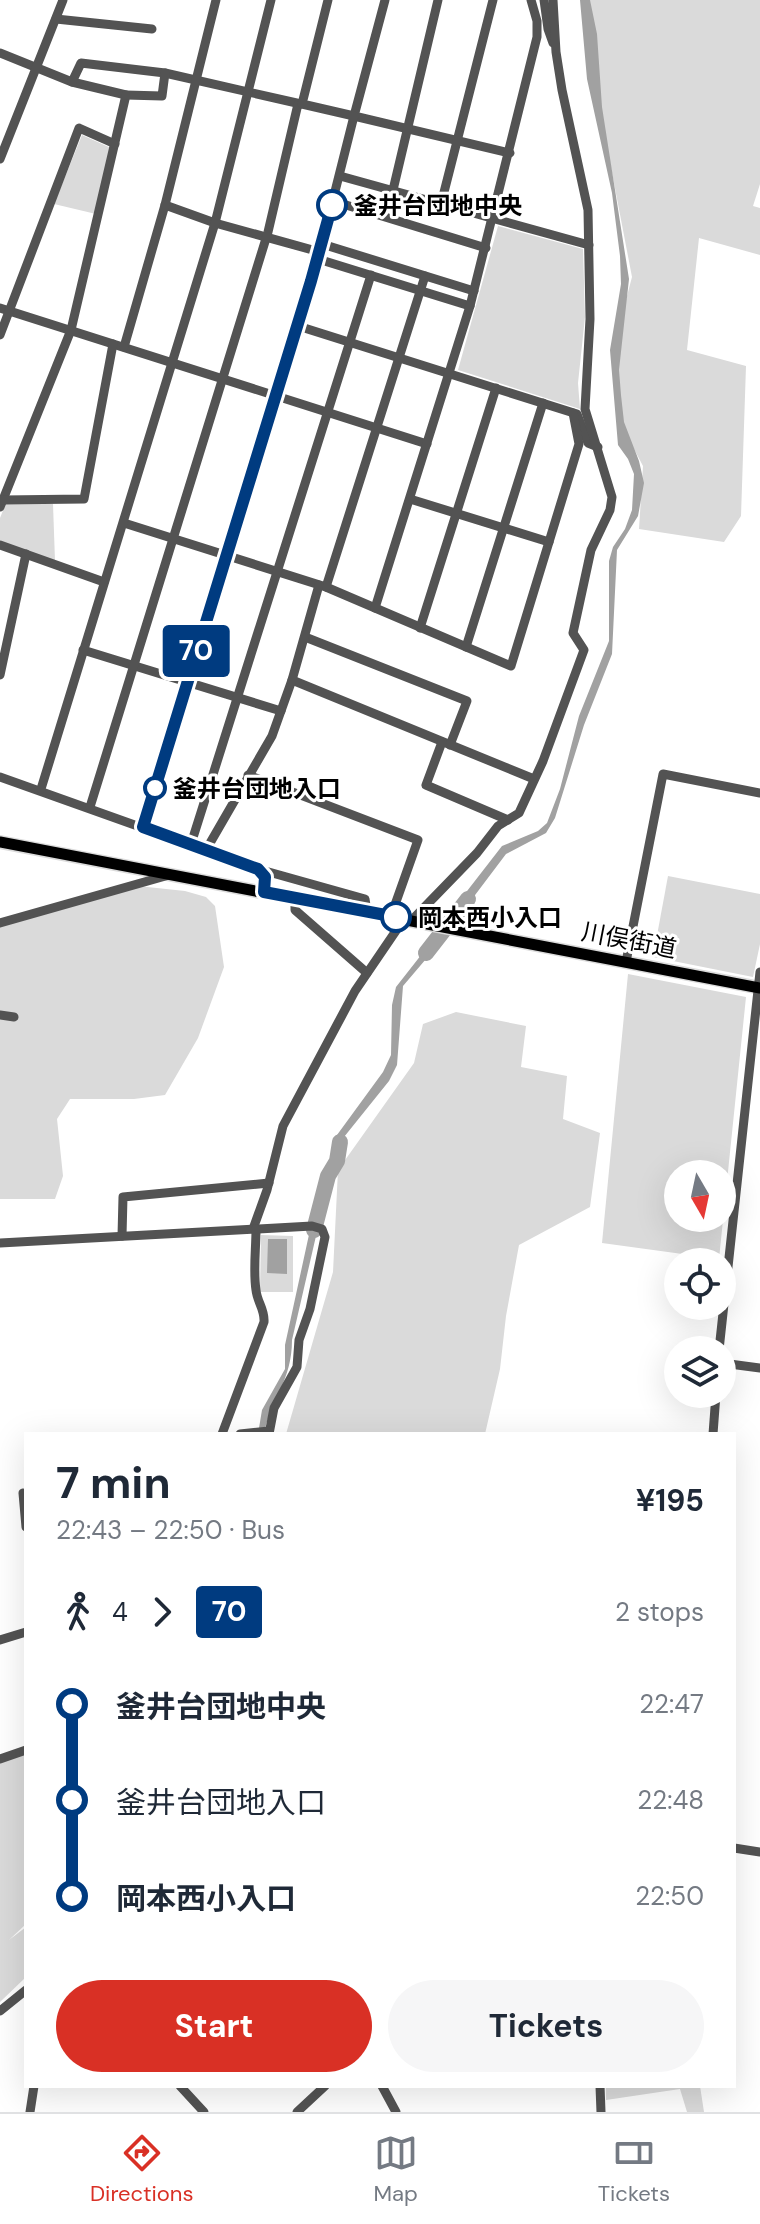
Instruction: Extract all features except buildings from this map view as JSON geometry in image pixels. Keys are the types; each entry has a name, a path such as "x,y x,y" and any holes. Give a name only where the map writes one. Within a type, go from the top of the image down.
{"main road":[{"name":"川俣街道","path":"0,842 758,987"}],"street":[{"path":"0,159 63,0"},
{"path":"124,347 165,205 216,0"},
{"path":"41,789 215,223 271,0"},
{"path":"90,807 266,237 328,0"},
{"path":"143,827 320,252 385,0"},
{"path":"393,190 438,0"},
{"path":"441,204 493,0"},
{"path":"375,608 470,306 494,218 537,37 537,21 531,0"},
{"path":"223,1432 264,1322 264,1309 258,1301 255,1287 254,1229 283,1126 367,973 408,920 477,853 498,826 519,813 584,650 573,633 591,550 610,510 612,497 585,399 590,319 588,210 544,0"},
{"path":"553,0 556,52"},
{"path":"56,19 152,29"},
{"path":"0,53 72,82 126,95 162,96 165,73"},
{"path":"72,82 81,63 165,73 510,153"},
{"path":"113,344 84,499 1,503 71,330 126,95"},
{"path":"0,335 5,310 79,128 115,144"},
{"path":"340,176 589,245"},
{"path":"333,201 486,248"},
{"path":"165,205 215,223 474,291"},
{"path":"320,252 371,275 470,306"},
{"path":"191,844 371,275"},
{"path":"206,850 265,750 281,711 425,276"},
{"path":"5,310 427,444"},
{"path":"298,326 577,414 588,443 598,447"},
{"path":"420,628 496,388"},
{"path":"466,647 543,403"},
{"path":"124,523 323,586 511,666 579,444 573,413"},
{"path":"410,499 549,542"},
{"path":"0,545 104,582"},
{"path":"0,675 26,554"},
{"path":"305,637 467,701 426,785 508,820"},
{"path":"83,650 281,711"},
{"path":"292,680 534,779"},
{"path":"626,962 663,774 760,793"},
{"path":"248,775 418,840 391,916"},
{"path":"0,777 41,789 258,869 365,899 367,912"},
{"path":"258,869 265,877 264,892"},
{"path":"0,923 172,874"},
{"path":"295,898 295,910 367,973"},
{"path":"721,1336 760,972"},
{"path":"0,1015 14,1017"},
{"path":"122,1236 123,1197 269,1183"},
{"path":"0,1243 315,1226 325,1237 310,1309 299,1340 297,1367 274,1408 265,1432"},
{"path":"736,1365 760,1368"},
{"path":"713,1432 715,1408"},
{"path":"23,1493 24,1504"},
{"path":"0,1640 24,1633"},
{"path":"0,1759 24,1751"},
{"path":"736,1848 760,1852"},
{"path":"0,2011 24,1992"},
{"path":"18,2000 24,2006"},
{"path":"30,2112 34,2088"},
{"path":"182,2088 199,2110"},
{"path":"297,2112 323,2088"},
{"path":"383,2088 396,2112"},
{"path":"600,2088 601,2112"}],"shaded area":[{"path":"580,0 590,0 597,34 602,107 629,279 619,370 621,395 624,422 644,483 638,516 617,550 612,654 584,725 555,818 546,833 506,854 460,915 450,913 502,846 538,831 547,823 560,789 579,716 609,641 609,561 632,510 634,474 618,445 610,350 621,284 620,256 612,193 587,79"},
{"path":"588,0 760,0 760,184 753,206 760,208 760,255 699,238 687,350 746,366 741,516 724,542 639,529 643,466 617,417 618,330 632,277 600,110"},
{"path":"82,135 111,148 96,214 54,204"},
{"path":"498,226 583,249 585,317 578,383 580,409 458,370"},
{"path":"6,503 53,504 55,561 0,542 0,518"},
{"path":"668,876 760,894 760,944 753,977 653,957"},
{"path":"138,886 185,891 206,897 215,906 224,967 198,1038 165,1095 134,1099 70,1099 57,1119 63,1176 55,1199 0,1199 0,925"},
{"path":"436,936 443,939 403,986 397,1065 389,1081 344,1137 339,1163 331,1161 337,1135 383,1072 391,1055 392,1005 396,987"},
{"path":"628,974 746,997 729,1160 664,1160 664,1232 722,1232 720,1248 664,1248 664,1251 602,1243"},
{"path":"456,1012 526,1026 521,1067 567,1076 563,1119 600,1133 590,1207 519,1245 500,1369 485,1432 287,1432 333,1272 338,1170 414,1063 423,1024"},
{"path":"315,1207 322,1210 292,1340 289,1367 264,1432 258,1432 262,1410 285,1369 285,1345"},
{"path":"261,1235 293,1236 293,1292 260,1292"},
{"path":"268,1239 287,1239 287,1274 267,1273"},
{"path":"24,1751 24,1926 9,1940 24,1929 24,1979 0,2002 0,1759"},
{"path":"606,2088 700,2088 704,2112 687,2112 680,2089 606,2100"}],"waterway":[{"path":"426,953 468,899"},
{"path":"314,1230 328,1176 337,1161 340,1142"}],"bus line":[{"name":"70","path":"332,205 277,395 143,827 258,869 265,877 264,892 396,917"}],"place":[{"name":"釜井台団地中央","path":"332,205"},
{"name":"釜井台団地入口","path":"155,788"},
{"name":"岡本西小入口","path":"396,917"}]}
